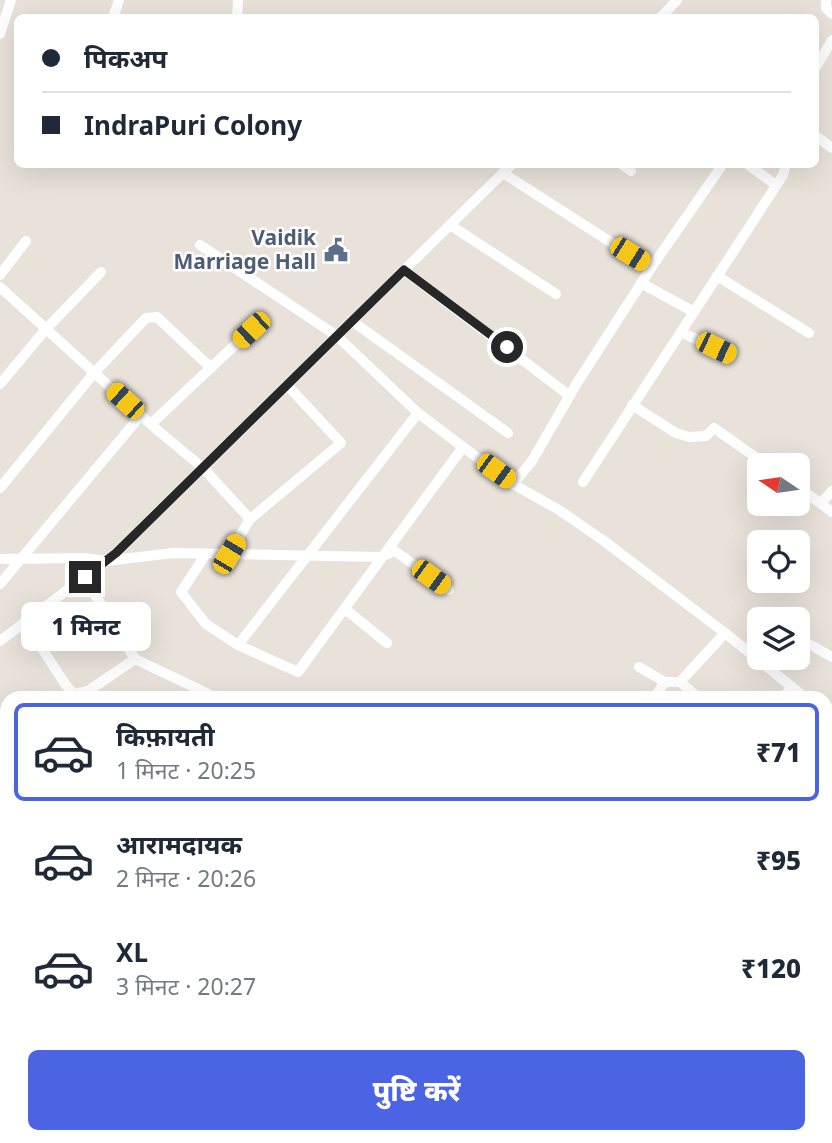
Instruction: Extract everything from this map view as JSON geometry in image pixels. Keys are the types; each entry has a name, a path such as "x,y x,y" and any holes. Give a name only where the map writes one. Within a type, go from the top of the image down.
{"street":[{"path":"0,34 11,0"},
{"path":"664,14 677,0"},
{"path":"826,0 826,8 832,14"},
{"path":"819,62 832,40"},
{"path":"0,641 106,561 508,168"},
{"path":"513,484 532,461 641,283 720,168"},
{"path":"753,168 776,185"},
{"path":"583,482 776,185 784,168"},
{"path":"503,173 651,268"},
{"path":"450,225 556,294"},
{"path":"0,275 26,241"},
{"path":"201,245 337,336 418,413 513,484 559,510 604,541 797,691"},
{"path":"404,270 570,396"},
{"path":"0,384 46,329 101,272"},
{"path":"717,276 808,334"},
{"path":"641,283 694,312"},
{"path":"0,287 151,424 203,467 250,519"},
{"path":"0,488 94,373 146,318 157,317 211,368"},
{"path":"352,321 508,433"},
{"path":"151,424 251,330"},
{"path":"681,332 732,356"},
{"path":"229,554 250,519 341,443 287,385"},
{"path":"632,405 676,433 689,437 706,436 714,428 750,453"},
{"path":"238,645 418,413"},
{"path":"0,584 141,415"},
{"path":"206,554 181,592 206,624 238,645 298,672 463,447"},
{"path":"821,503 832,491"},
{"path":"810,495 832,512"},
{"path":"0,559 85,558 106,561 173,553 382,557 395,551 449,590"},
{"path":"85,577 135,659 202,691"},
{"path":"345,609 387,643"},
{"path":"25,622 71,691"},
{"path":"680,682 725,633"},
{"path":"810,645 832,657"},
{"path":"88,691 135,659"},
{"path":"639,667 665,682 680,682 691,691"},
{"path":"659,691 665,682"},
{"path":"788,691 792,687"}],"place":[{"name":"Vaidik Marriage Hall","path":"336,250"}],"route":[{"path":"85,577 116,553 404,270 507,347"}]}
